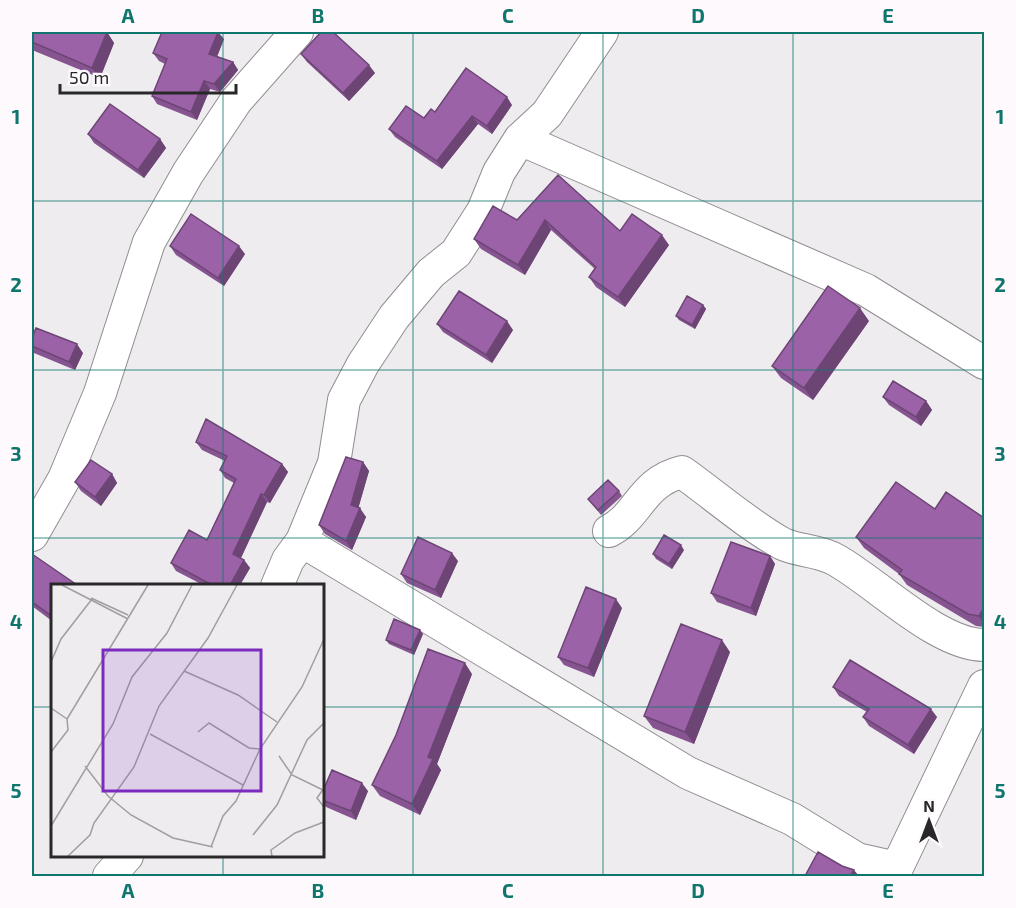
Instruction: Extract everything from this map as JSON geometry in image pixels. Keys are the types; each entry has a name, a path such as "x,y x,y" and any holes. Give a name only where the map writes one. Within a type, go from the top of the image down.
{"street":[{"path":"32,535 64,479 100,393 149,242 188,173 236,101 297,32"},
{"path":"277,584 288,560 302,541 334,463 344,400 358,373 394,317 431,273 456,253 483,211 499,172 520,139 547,114 602,32"},
{"path":"520,139 866,290 984,363"},
{"path":"609,531 626,516 650,488 682,472 785,545 812,549 835,559 941,632 971,645 984,645"},
{"path":"302,541 688,773 792,819 857,859 895,872 984,686"},
{"path":"109,876 125,857"}],"building":[{"path":"32,32 107,32 92,68 32,42"},
{"path":"162,32 218,32 209,54 233,62 214,84 204,81 191,112 152,96 167,59 153,53"},
{"path":"321,32 333,32 369,65 343,93 301,54"},
{"path":"466,68 507,97 487,126 472,116 437,161 389,129 406,106 424,118 431,109 435,112"},
{"path":"110,104 160,139 138,170 88,134"},
{"path":"558,175 620,231 632,214 662,235 618,297 589,277 596,267 545,220 518,265 474,239 493,206 517,220"},
{"path":"191,214 239,246 218,278 170,246"},
{"path":"828,286 860,308 804,388 772,366"},
{"path":"459,291 507,321 486,355 437,324"},
{"path":"687,296 703,305 692,325 676,316"},
{"path":"36,328 77,344 69,362 32,346"},
{"path":"893,381 926,401 916,417 883,397"},
{"path":"206,419 282,464 264,495 261,494 233,554 244,560 231,584 210,584 171,563 189,530 207,540 236,479 220,470 227,456 196,442"},
{"path":"346,457 363,462 351,505 360,508 346,541 319,525"},
{"path":"91,460 112,474 95,497 75,482"},
{"path":"608,480 619,491 598,510 588,499"},
{"path":"896,482 935,509 946,492 984,518 984,607 979,616 968,614 899,574 902,570 856,537"},
{"path":"664,535 681,545 669,564 653,554"},
{"path":"418,537 452,553 435,590 401,574"},
{"path":"731,542 770,556 751,608 711,593"},
{"path":"32,554 76,584 51,584 51,615 32,602"},
{"path":"586,587 616,599 588,668 558,657"},
{"path":"394,619 420,630 411,650 386,640"},
{"path":"681,624 722,640 685,732 644,716"},
{"path":"428,649 465,663 428,757 433,759 412,804 372,785 396,735"},
{"path":"850,660 931,709 908,745 863,717 869,709 833,687"},
{"path":"332,770 362,783 351,811 324,801 324,788"},
{"path":"818,852 854,870 850,876 805,876"}]}
